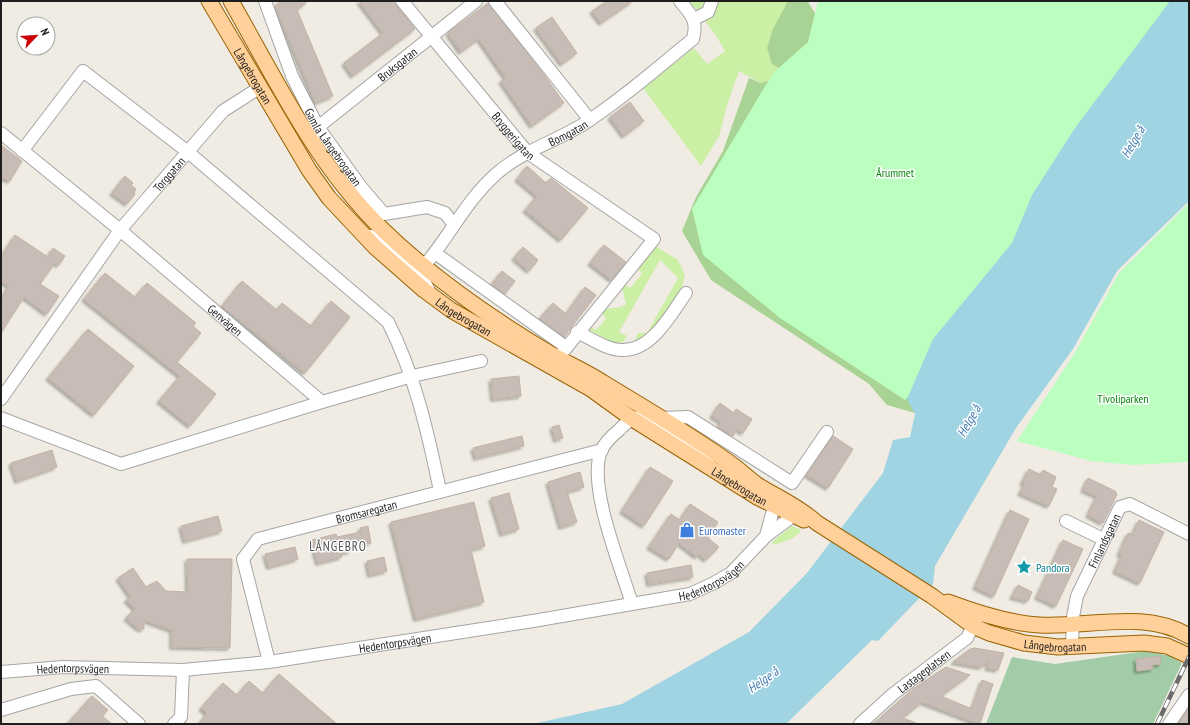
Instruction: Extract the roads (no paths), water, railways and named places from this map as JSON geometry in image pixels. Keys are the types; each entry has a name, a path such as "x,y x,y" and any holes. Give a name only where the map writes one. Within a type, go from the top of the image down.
{"main road":[{"name":"Långebrogatan","path":"209,1 259,88 309,170 329,198 374,247 431,295 475,324 591,388 631,418 771,498 802,510 820,525 930,595 976,619 1008,640 1024,643 1072,647 1144,643 1167,646 1189,656"},
{"name":"Långebrogatan","path":"231,1 326,163 380,227 424,266 479,308 562,353 600,381 734,466 794,516 820,525"},
{"name":"Långebrogatan","path":"976,619 1038,625 1073,625 1139,621 1170,627 1189,636"}],"street":[{"name":"Gamla Långebrogatan","path":"265,1 292,76 318,127 361,187 384,214 427,207 444,213 454,225"},
{"name":"Bryggerigatan","path":"402,1 528,152 654,238 577,332"},
{"name":"Bruksgatan","path":"318,127 476,1"},
{"path":"495,1 590,120"},
{"path":"680,1 694,19 708,12 712,1"},
{"name":"Bomgatan","path":"424,266 480,190 495,174 528,152 590,120 617,100 693,39 696,28 694,19"},
{"path":"266,62 265,72 259,88 266,87 272,89 299,133 326,163"},
{"path":"22,151 83,71 188,152 388,322 412,376 440,491"},
{"name":"Torggatan","path":"1,399 120,230 223,111 259,88"},
{"name":"Genvägen","path":"1,133 120,230 322,402"},
{"path":"352,224 382,243 414,268 418,269 424,266"},
{"path":"435,253 562,353 577,332 603,345 622,350 641,346 658,334 686,293"},
{"path":"424,266 423,278 431,295"},
{"path":"1,418 121,464 412,376 481,361"},
{"path":"632,604 606,519 598,488 597,473 602,450 631,418 640,416 647,419 756,484"},
{"path":"660,418 688,417 792,483 826,432"},
{"name":"Bromsaregatan","path":"269,662 243,559 258,538 602,450"},
{"path":"734,466 742,451"},
{"name":"Hedentorpsvägen","path":"766,536 771,521 771,498"},
{"name":"Finlandsgatan","path":"1072,647 1077,596 1103,539 1120,507 1130,504 1189,534"},
{"name":"Hedentorpsvägen","path":"1,672 63,667 183,670 269,662 690,594 731,573 766,536 794,516"},
{"path":"1066,521 1103,539"},
{"name":"Lastageplatsen","path":"862,724 893,694 967,638 976,619"},
{"path":"174,724 181,717 183,670"},
{"path":"1,710 71,689 96,686 139,724"},
{"path":"1169,724 1189,695"}],"water":[{"name":"Helge å","path":"1170,1 1189,1 1189,201 1117,271 1073,349 1016,428 935,566 933,584 878,641 872,640 786,724 533,724 622,704 749,632 807,573 883,473 893,440 910,437 915,414 907,399 933,339 1012,243 1032,195 1075,128"}],"railway":[{"path":"1157,724 1189,657"}],"place":[{"name":"Euromaster","path":"687,530"},
{"name":"Pandora","path":"1024,567"}],"district":[{"name":"LÅNGEBRO","path":"338,546"}],"park label":[{"name":"Årummet","path":"895,172"},
{"name":"Tivoliparken","path":"1123,398"}]}
